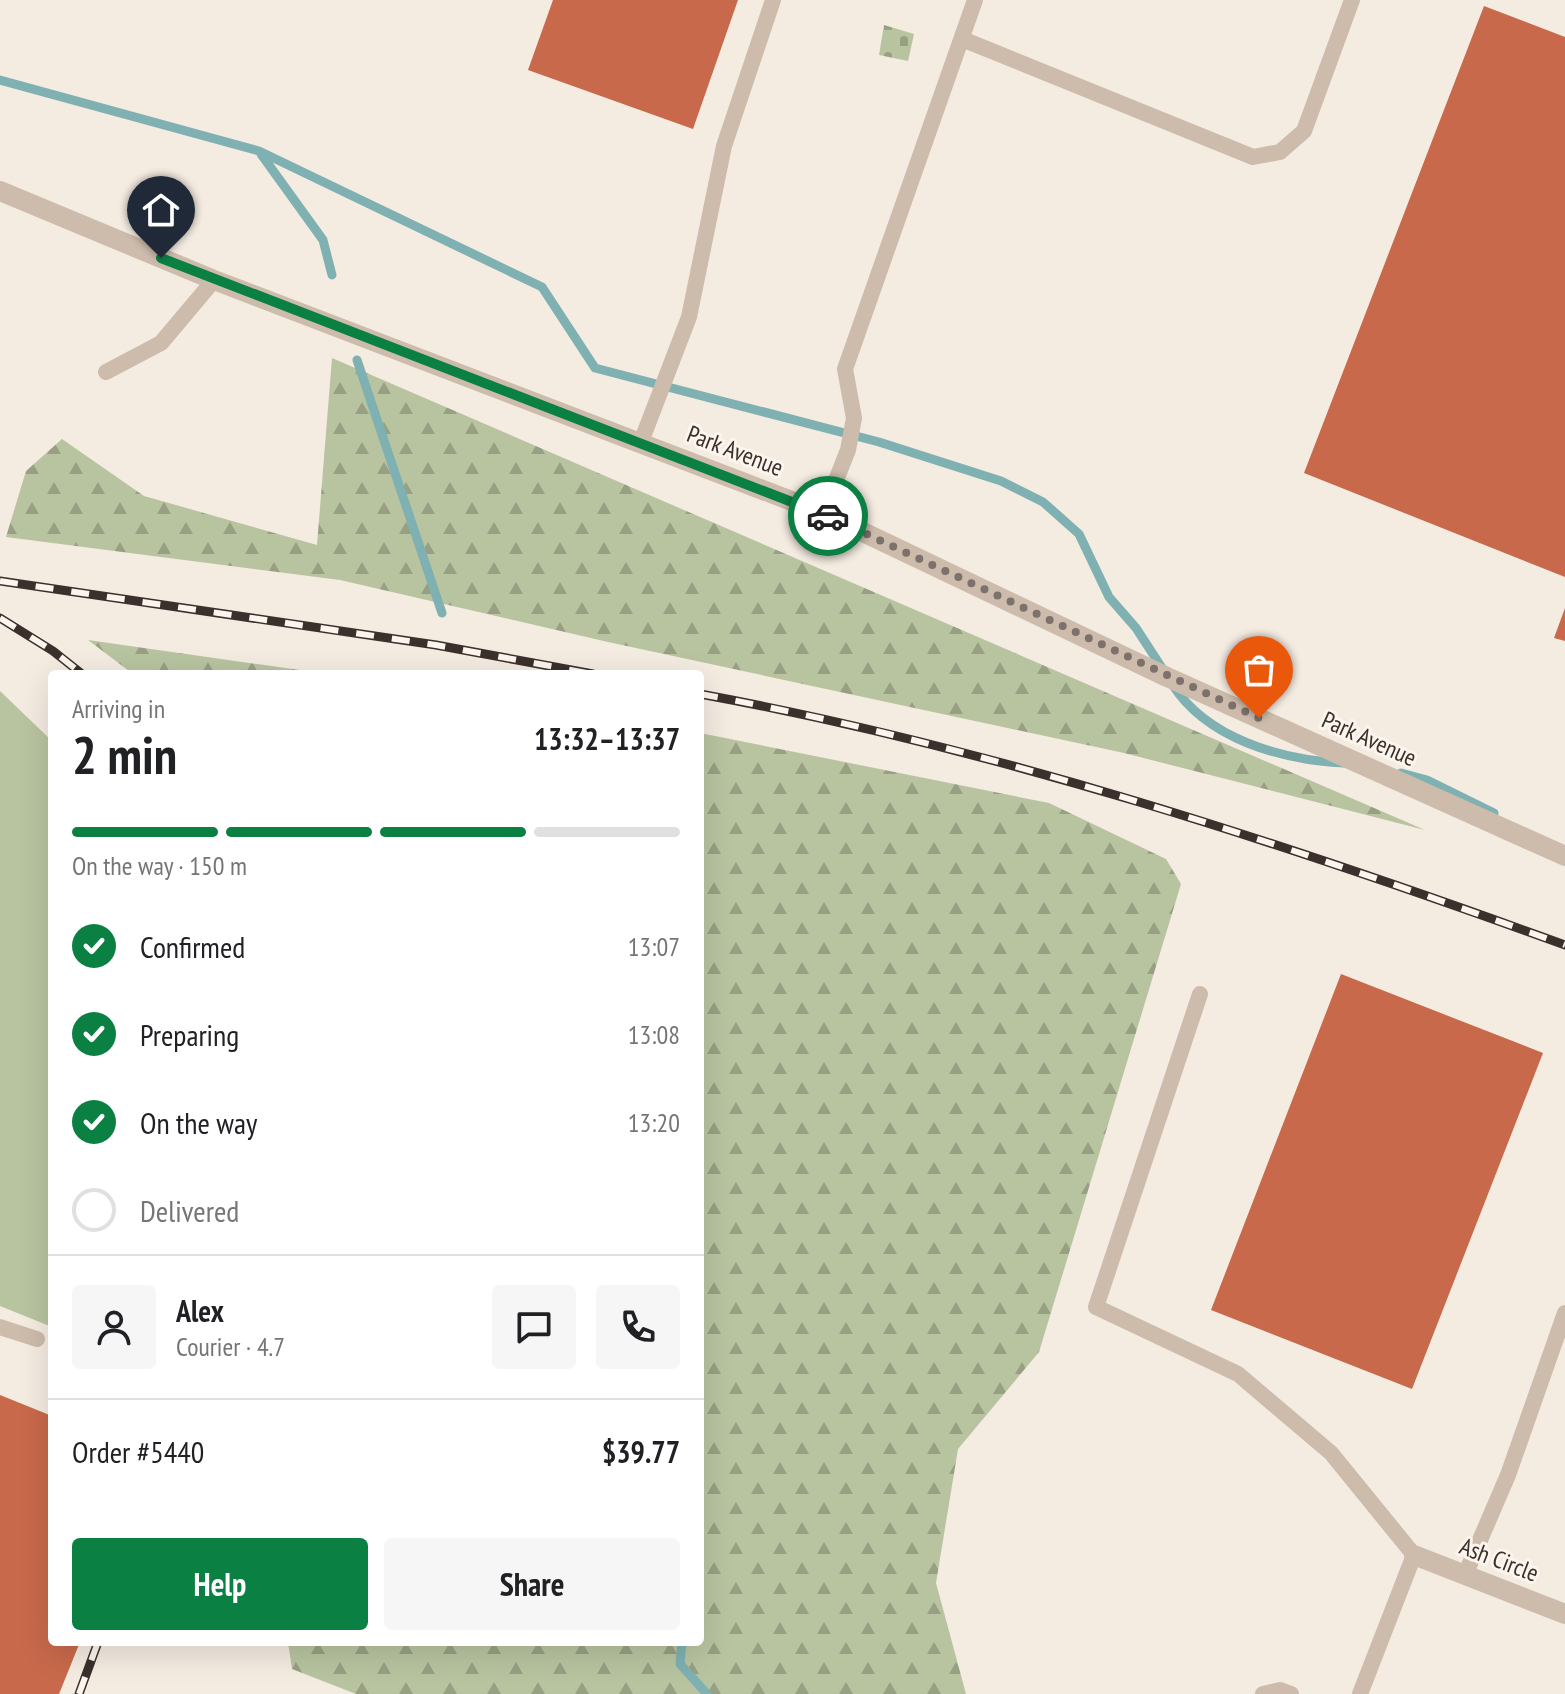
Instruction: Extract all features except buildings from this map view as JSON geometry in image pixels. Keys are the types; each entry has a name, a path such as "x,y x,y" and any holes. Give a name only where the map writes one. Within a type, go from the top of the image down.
{"street":[{"name":"Park Avenue","path":"0,191 214,280 823,513 1167,677 1565,856"},
{"name":"Ash Circle","path":"1414,1555 1565,1614"}],"lane":[{"path":"641,442 689,317 724,146 773,0"},
{"path":"823,513 848,450 854,418 845,369 975,0"},
{"path":"962,39 1253,157 1280,152 1304,131 1352,0"},
{"path":"106,372 161,343 214,280"},
{"path":"1200,994 1096,1307 1238,1374 1331,1453 1414,1555 1360,1694"},
{"path":"1465,1575 1508,1475 1565,1313"},
{"path":"0,1327 37,1339"},
{"path":"1263,1694 1280,1690 1291,1694"}],"green space":[{"path":"884,25 914,34 908,61 879,55"},
{"path":"332,358 1425,830 1124,753 608,642 340,580 6,537 26,471 62,439 144,496 317,545"},
{"path":"88,640 299,670 128,670"},
{"path":"0,691 48,737 48,1325 0,1306"},
{"path":"704,734 1049,803 1166,859 1181,884 1039,1352 958,1449 936,1583 966,1694 356,1694 292,1669 289,1646 704,1646"}],"waterway":[{"path":"0,80 259,151 542,287 595,368 879,442 1001,481 1043,502 1079,534 1109,597 1136,628 1162,668"},
{"path":"261,154 323,240 332,275"},
{"path":"357,360 442,613"},
{"path":"1172,684 1205,719 1248,743 1295,757 1344,763"},
{"path":"1401,773 1427,780 1494,813"},
{"path":"682,1646 680,1664 707,1694"}],"railway":[{"path":"0,581 436,645 571,670"},
{"path":"0,618 77,670"},
{"path":"704,695 810,716 1029,770 1245,835 1565,945"},
{"path":"79,1694 97,1646"}],"way so far":[{"path":"828,516 1259,718"}],"route":[{"path":"161,258 828,516"}]}
